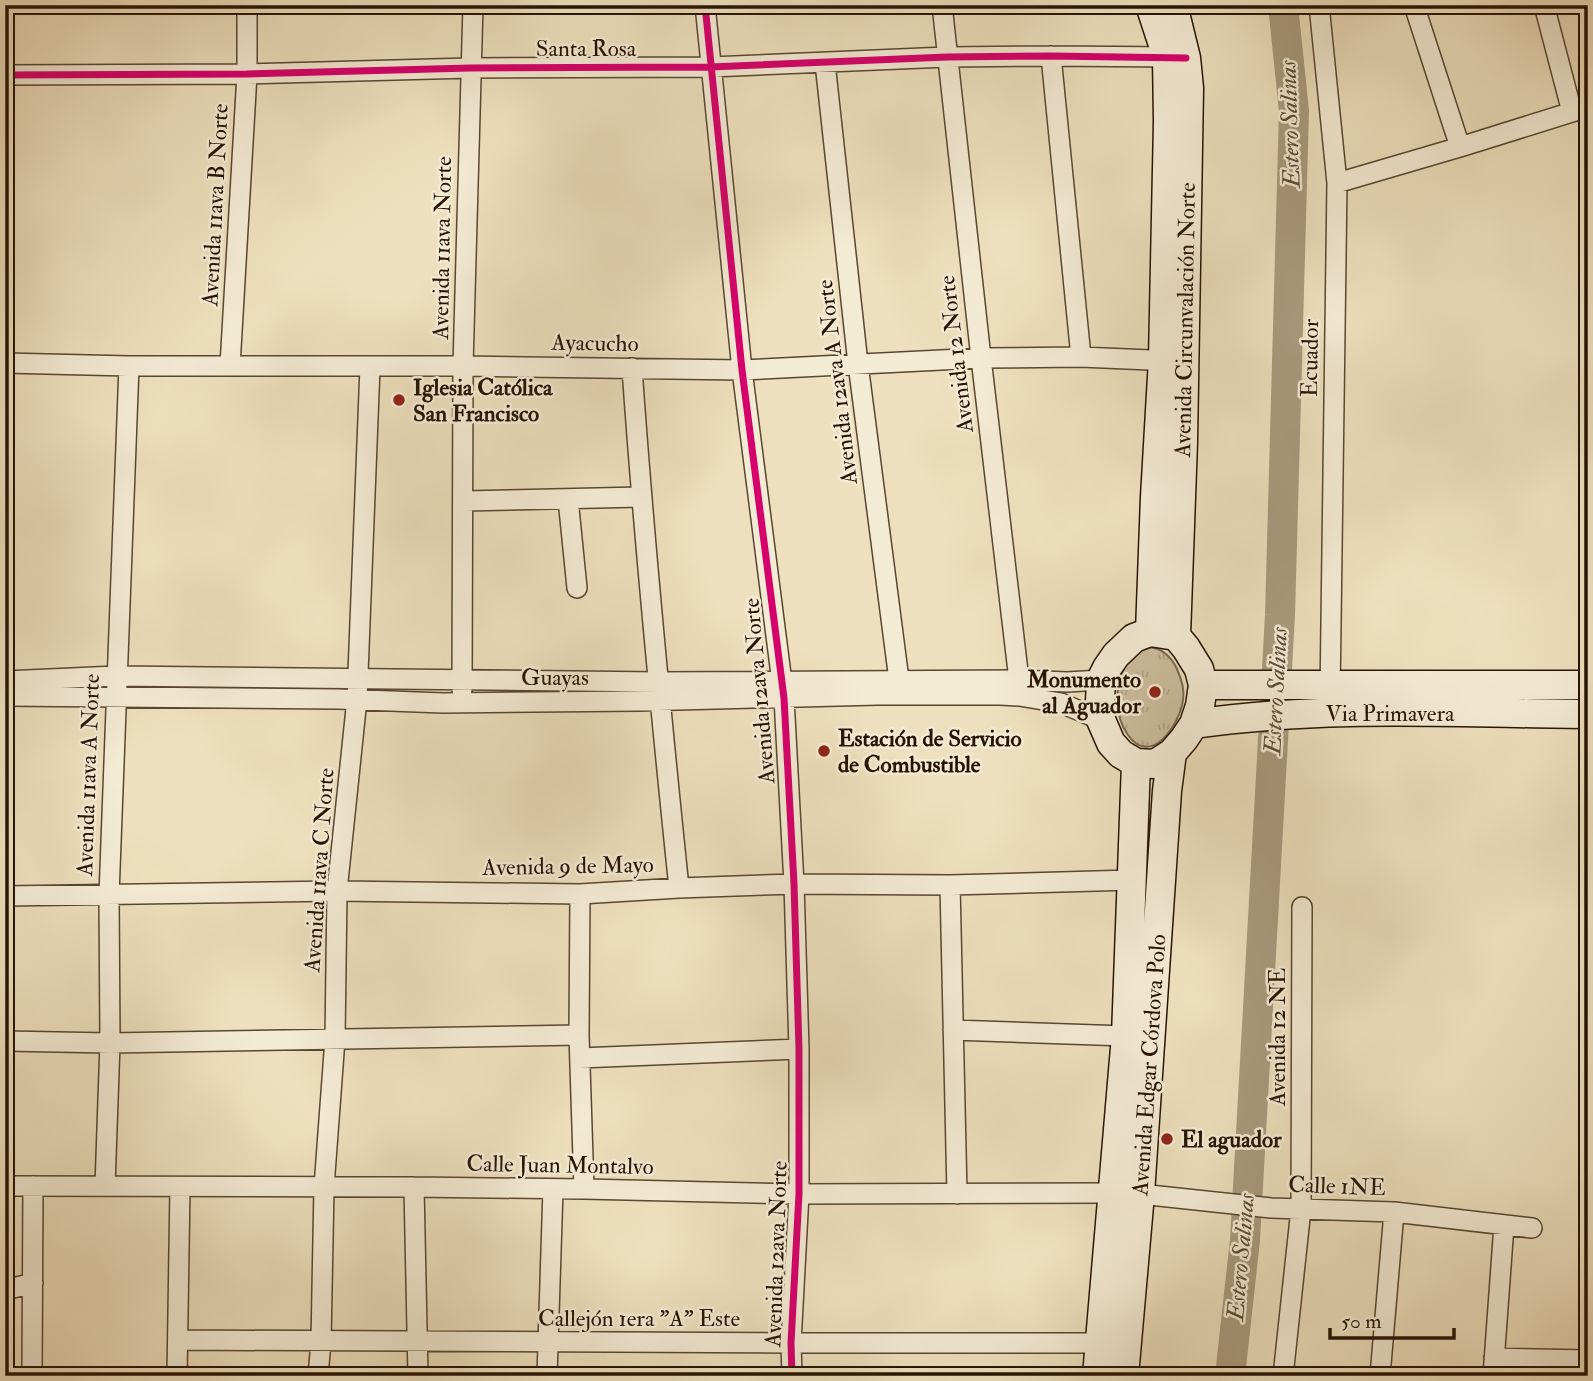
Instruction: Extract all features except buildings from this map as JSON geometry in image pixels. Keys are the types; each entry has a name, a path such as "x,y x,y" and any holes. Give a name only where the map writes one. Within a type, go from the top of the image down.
{"main road":[{"name":"Avenida Circunvalación Norte","path":"1150,5 1177,57"},
{"name":"Avenida Circunvalación Norte","path":"1163,634 1155,497 1174,361 1168,122 1177,57 1173,5"},
{"path":"1163,634 1186,648 1199,669 1203,685 1200,706 1194,723 1172,753 1155,764 1136,763 1121,754 1111,743 1101,720 1101,680 1116,655 1134,638 1163,634"},
{"name":"Via Primavera","path":"1203,685 1588,685"},
{"name":"Via Primavera","path":"1194,723 1331,712 1588,714"},
{"name":"Avenida Edgar Córdova Polo","path":"1097,1376 1100,1343 1127,1194 1172,753"},
{"name":"Avenida Edgar Córdova Polo","path":"1124,1376 1126,1036 1136,763"}],"street":[{"name":"Avenida 11ava B Norte","path":"230,366 247,74 247,5"},
{"name":"Avenida 11ava Norte","path":"463,702 463,366 472,5"},
{"name":"Avenida 12ava Norte","path":"705,5 742,370 782,689 794,884 799,1049 799,1194 791,1343 792,1376"},
{"name":"Avenida 12 Norte","path":"942,5 1019,688"},
{"name":"Ecuador","path":"1319,5 1337,183 1331,712"},
{"path":"1414,5 1460,147"},
{"path":"1337,183 1580,109 1544,5"},
{"path":"1051,56 1081,357"},
{"name":"Santa Rosa","path":"5,75 711,66 947,57 1177,57"},
{"name":"Avenida 12ava A Norte","path":"825,63 858,364 898,688"},
{"name":"Ayacucho","path":"5,363 742,370 981,358 1081,357 1174,361"},
{"name":"Avenida 11ava A Norte","path":"105,1186 110,1043 108,895 129,366"},
{"name":"Avenida 11ava C Norte","path":"318,1376 324,1187 335,1039 337,891 357,690 370,367"},
{"path":"632,368 641,497 679,888"},
{"path":"464,501 641,497"},
{"path":"568,499 576,588"},
{"name":"Guayas","path":"5,681 116,676 357,690 463,702 659,691 1019,688 1101,680"},
{"name":"Guayas","path":"5,696 116,697 357,690 462,679 659,691"},
{"name":"Guayas","path":"1019,688 1101,720"},
{"name":"Avenida 9 de Mayo","path":"5,896 337,891 580,894 794,884 950,885 1132,880"},
{"path":"950,885 957,1194"},
{"path":"580,894 579,1035 584,1189"},
{"name":"Avenida 12 NE","path":"1283,1376 1301,1209 1302,907"},
{"path":"953,1030 1126,1036"},
{"path":"5,1041 110,1043 579,1035"},
{"path":"580,1058 799,1049"},
{"name":"Calle Juan Montalvo","path":"5,1186 414,1187 799,1194 1127,1194"},
{"path":"32,1376 33,1186"},
{"path":"177,1376 180,1187"},
{"path":"414,1187 418,1376"},
{"path":"547,1376 553,1189"},
{"name":"Calle 1NE","path":"1127,1194 1271,1208 1394,1212 1532,1228"},
{"path":"1380,1376 1394,1212"},
{"path":"1504,1225 1494,1367 1588,1360"},
{"path":"5,1290 33,1283"},
{"name":"Callejón 1era \"A\" Este","path":"178,1340 1100,1343"}],"green space":[{"path":"1148,647 1166,653 1172,660 1181,680 1183,696 1181,710 1170,730 1155,745 1146,747 1137,744 1123,727 1117,699 1120,680 1127,663"}],"waterway":[{"name":"Estero Salinas","path":"1230,1376 1245,1240 1280,615 1294,111 1283,5"}],"cycle path":[{"path":"705,5 742,370 784,698 799,1049 799,1194 791,1343 792,1376"},
{"path":"5,75 711,67 947,57 1186,58"}],"place":[{"name":"Iglesia Católica San Francisco","path":"399,400"},
{"name":"Monumento al Aguador","path":"1155,692"},
{"name":"Estación de Servicio de Combustible","path":"824,751"},
{"name":"El aguador","path":"1167,1139"}]}
